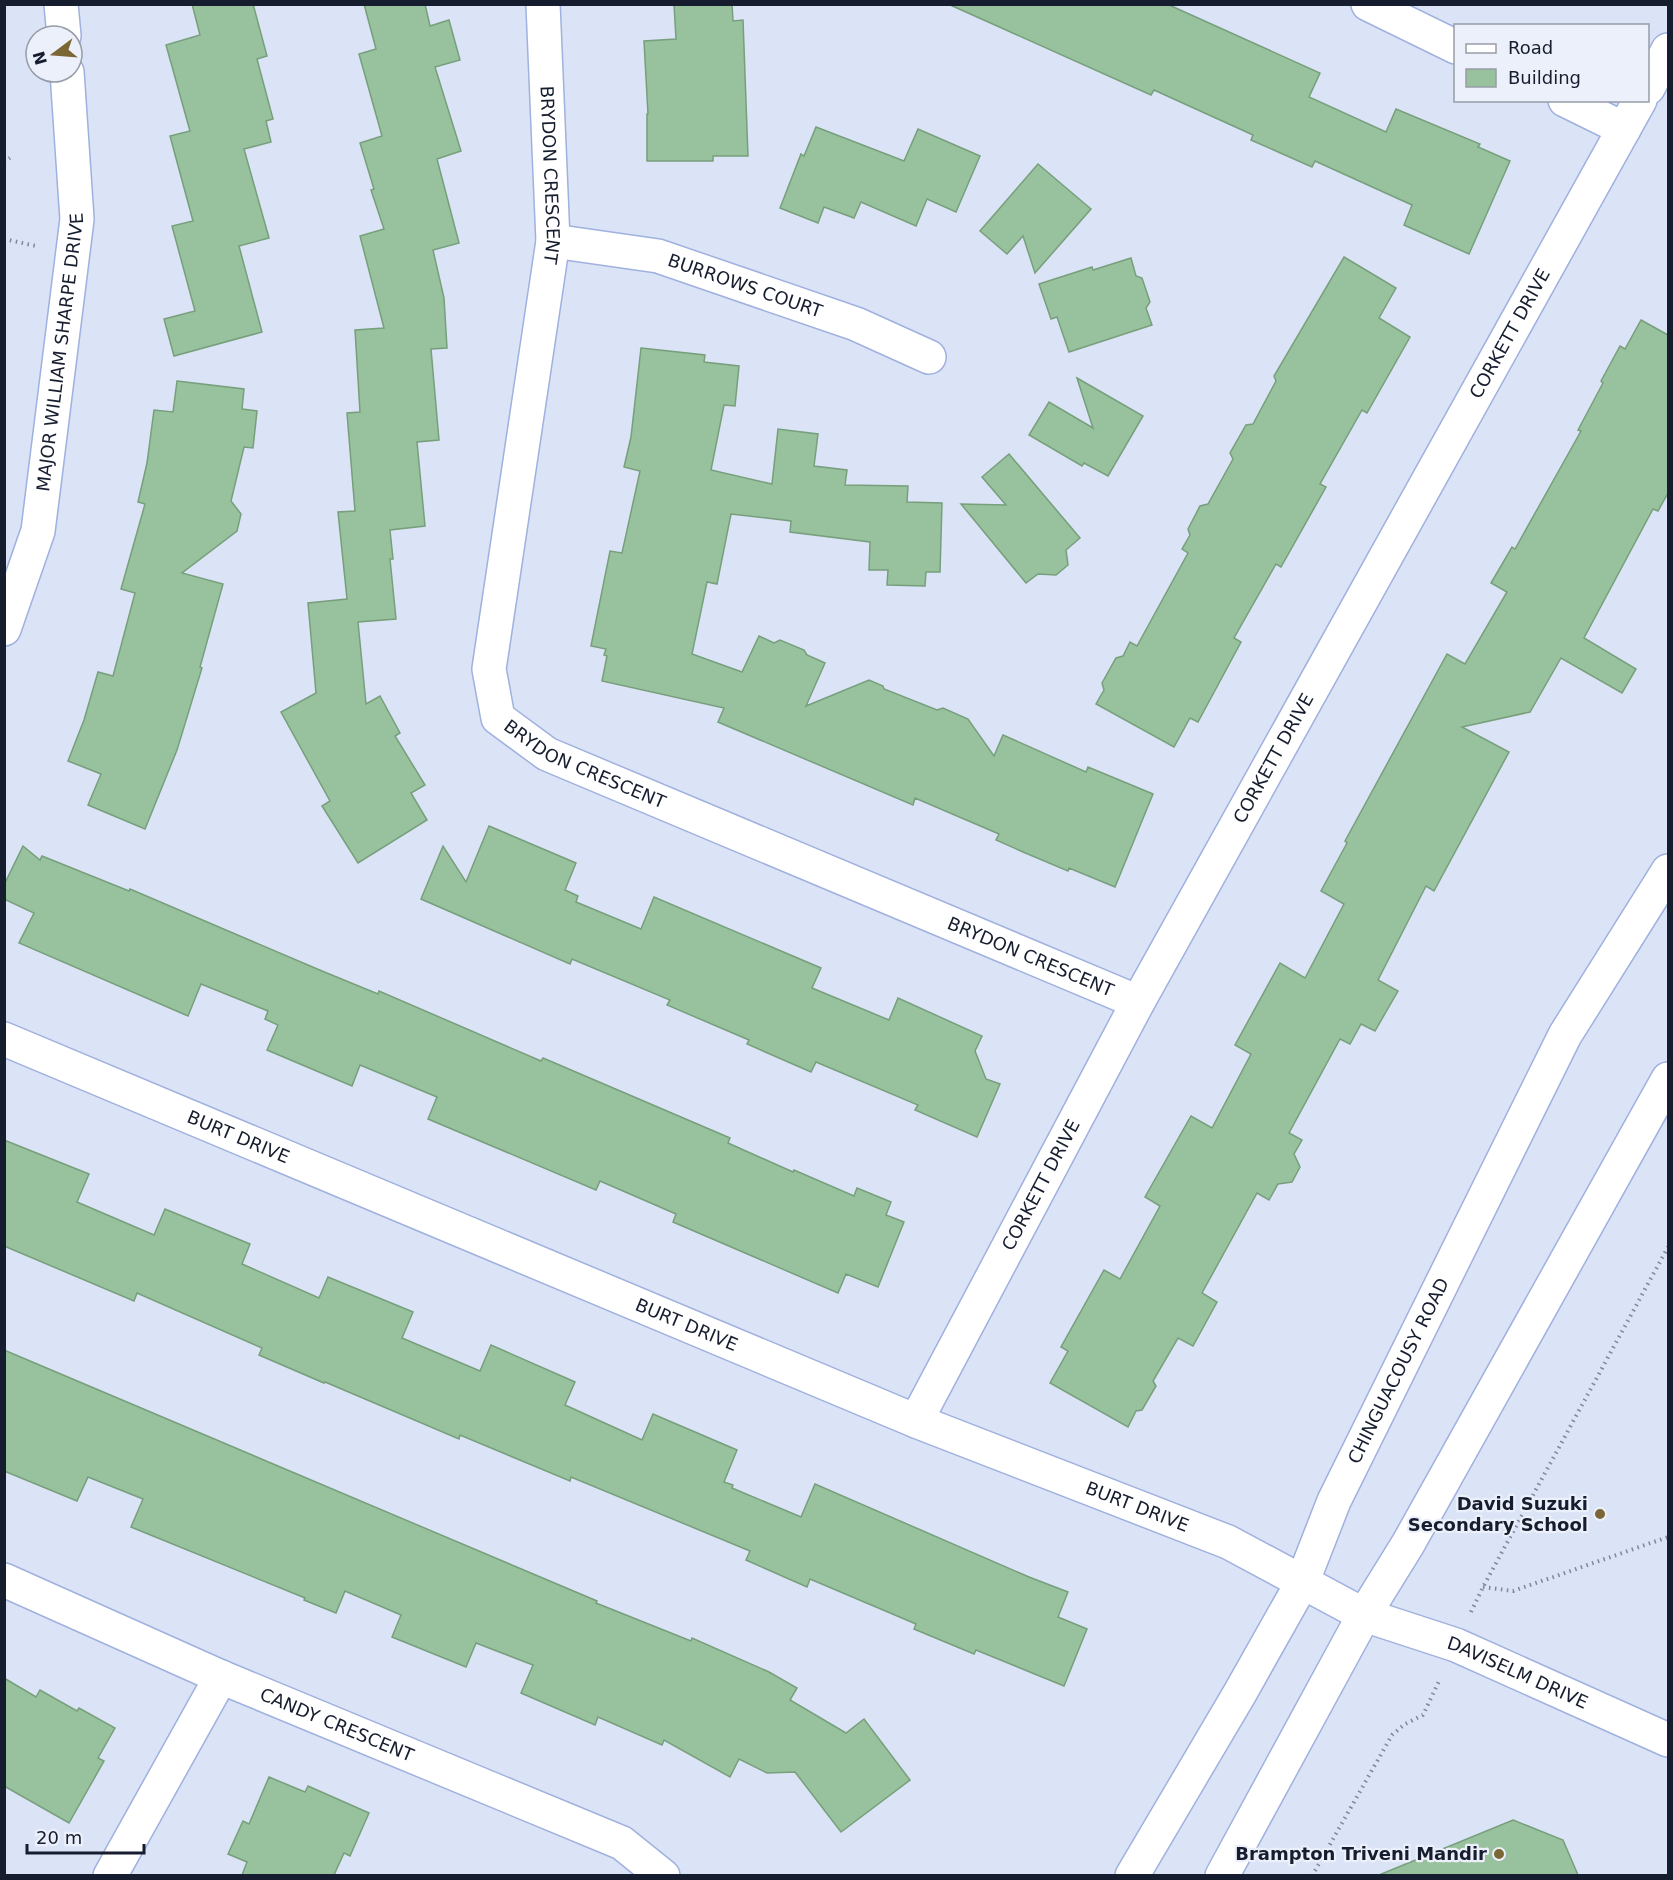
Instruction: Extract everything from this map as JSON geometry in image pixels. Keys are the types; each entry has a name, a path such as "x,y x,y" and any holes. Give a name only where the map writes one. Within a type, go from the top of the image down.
{"street":[{"path":"61,4 63,24"},
{"name":"BRYDON CRESCENT","path":"543,4 553,241 489,669 498,718 547,754 1138,1002"},
{"path":"1368,4 1454,47"},
{"path":"1649,83 1668,50"},
{"name":"MAJOR WILLIAM SHARPE DRIVE","path":"4,629 38,531 77,219 68,84"},
{"path":"1569,102 1624,129"},
{"name":"CORKETT DRIVE","path":"916,1421 1138,1002 1639,102"},
{"name":"BURROWS COURT","path":"553,241 658,256 856,324 929,357"},
{"name":"CHINGUACOUSY ROAD","path":"1132,1875 1302,1583 1334,1501 1565,1035 1668,870"},
{"name":"BURT DRIVE","path":"4,1040 916,1421 1228,1542 1364,1615"},
{"path":"1222,1875 1364,1615 1408,1544 1668,1079"},
{"name":"CANDY CRESCENT","path":"4,1580 221,1677 622,1843 663,1875"},
{"name":"DAVISELM DRIVE","path":"1364,1615 1456,1645 1668,1740"},
{"path":"110,1875 221,1677"}],"path":[{"path":"4,162 10,158"},
{"path":"1478,1598 1668,1247"},
{"path":"1483,1587 1513,1591 1668,1537"},
{"path":"1312,1875 1392,1735 1405,1724 1424,1715"}],"building":[{"path":"192,4 253,4 267,56 257,59 273,119 266,121 271,142 244,149 269,238 239,246 262,332 174,356 164,319 195,311 172,226 193,221 170,136 190,131 166,45 200,35"},
{"path":"364,4 425,4 430,26 449,20 460,60 435,67 461,151 437,159 459,243 433,250 444,298 447,348 431,349 439,440 417,442 425,526 390,530 393,559 390,559 396,619 358,622 366,704 380,696 400,733 395,736 425,785 411,793 427,820 358,863 322,806 330,801 281,712 316,693 308,603 347,599 338,512 355,511 347,413 360,412 355,330 384,328 360,236 384,229 371,190 374,189 360,143 382,136 359,54 376,49"},
{"path":"674,4 732,4 733,21 743,20 748,156 713,156 713,161 647,161 648,114 644,41 676,39"},
{"path":"948,4 1167,4 1320,73 1309,97 1386,132 1396,109 1480,144 1478,147 1510,161 1469,254 1404,225 1412,205 1315,161 1312,167 1251,140 1253,135 1154,90 1151,95"},
{"path":"816,127 904,161 918,129 980,156 956,212 927,199 916,226 861,202 854,218 824,207 818,223 780,208 801,154 804,156"},
{"path":"1038,164 1091,209 1035,273 1023,236 1007,254 980,231"},
{"path":"1344,257 1396,288 1379,318 1410,337 1367,413 1362,410 1320,484 1326,487 1281,567 1276,564 1234,638 1241,642 1198,722 1190,718 1174,747 1096,704 1104,690 1102,683 1116,658 1123,656 1130,642 1137,646 1188,553 1182,549 1190,535 1188,529 1200,506 1208,504 1233,459 1230,453 1246,425 1253,424 1276,381 1274,376"},
{"path":"1131,258 1136,276 1142,278 1150,302 1146,308 1152,325 1069,352 1057,317 1051,319 1039,284 1092,267 1093,270"},
{"path":"1641,320 1668,335 1668,493 1658,511 1653,509 1584,638 1636,669 1622,693 1561,658 1530,712 1462,727 1509,752 1434,891 1426,886 1378,980 1398,991 1375,1031 1361,1024 1350,1044 1340,1039 1289,1133 1302,1140 1294,1154 1300,1167 1292,1182 1278,1184 1269,1200 1257,1193 1202,1293 1217,1302 1193,1346 1178,1338 1153,1381 1156,1386 1142,1410 1136,1411 1128,1427 1050,1383 1068,1351 1061,1347 1104,1270 1120,1279 1160,1206 1145,1197 1191,1116 1212,1128 1251,1054 1235,1045 1280,963 1305,978 1344,904 1321,891 1347,843 1345,841 1447,654 1465,664 1507,592 1491,583 1512,547 1515,549 1581,431 1578,430 1620,346 1625,349"},
{"path":"641,348 705,355 704,362 739,366 735,406 724,405 711,470 772,484 778,429 818,434 814,466 847,470 845,485 908,486 907,502 942,503 940,572 926,572 925,586 887,585 888,570 869,570 870,542 790,532 791,521 731,514 717,584 707,582 692,654 742,672 759,636 774,643 780,640 804,650 807,655 825,663 806,706 869,680 883,686 884,689 937,710 943,708 968,719 994,756 1003,735 1086,772 1088,767 1153,794 1115,887 1069,868 1068,871 996,840 999,834 915,798 913,805 718,722 724,708 602,681 607,656 604,655 606,649 591,646 610,551 622,553 640,471 624,467 631,437"},
{"path":"1077,378 1143,416 1108,476 1084,463 1082,466 1029,435 1049,402 1093,428"},
{"path":"177,381 244,389 242,409 257,411 253,448 244,447 231,501 241,514 237,531 182,573 223,584 200,667 202,668 177,750 145,829 88,805 101,774 68,761 84,720 98,672 113,676 135,593 121,589 145,504 138,502 147,463 154,410 173,412"},
{"path":"1009,454 1080,538 1066,550 1068,565 1056,575 1038,574 1026,583 961,504 1006,505 982,477"},
{"path":"489,826 576,863 565,890 578,896 576,902 641,929 654,897 821,968 812,988 889,1020 898,998 982,1036 975,1051 986,1079 1000,1084 977,1137 915,1110 918,1105 816,1062 811,1072 747,1044 749,1040 667,1005 670,1000 572,959 570,964 421,899 443,846 466,882"},
{"path":"23,846 40,860 42,856 129,891 130,889 378,994 379,991 541,1061 543,1058 730,1138 728,1143 793,1172 794,1170 854,1196 857,1188 891,1202 886,1215 904,1222 878,1287 846,1274 838,1293 673,1222 676,1214 600,1181 596,1190 428,1119 437,1097 360,1065 352,1086 267,1050 278,1025 265,1019 268,1011 201,984 188,1016 19,943 34,913 4,899 4,885"},
{"path":"4,1140 89,1174 77,1202 154,1235 165,1209 250,1244 242,1264 319,1298 328,1277 413,1312 402,1338 480,1371 491,1345 575,1382 565,1405 642,1440 653,1414 737,1450 724,1482 733,1485 732,1488 801,1517 815,1484 1068,1592 1058,1617 1087,1629 1064,1686 976,1650 974,1654 914,1629 916,1624 810,1579 807,1587 746,1560 750,1551 571,1477 570,1481 460,1435 459,1439 324,1383 259,1355 262,1348 137,1293 134,1301 4,1246"},
{"path":"4,1350 597,1601 596,1603 691,1641 692,1638 769,1672 797,1688 790,1700 846,1733 864,1719 910,1780 841,1832 795,1772 767,1773 739,1759 730,1777 664,1740 662,1745 598,1717 595,1725 521,1693 533,1665 476,1643 466,1667 392,1637 401,1615 345,1591 336,1613 304,1600 305,1598 131,1527 143,1499 88,1477 77,1501 4,1471"},
{"path":"4,1678 36,1697 40,1690 77,1711 79,1708 115,1728 98,1758 104,1761 69,1823 4,1786"},
{"path":"269,1777 305,1792 308,1786 369,1813 350,1856 344,1853 334,1875 242,1875 247,1862 228,1854 243,1821 249,1824"},
{"name":"Brampton Triveni Mandir","path":"1513,1820 1563,1840 1578,1875 1379,1875"}],"place":[{"name":"David Suzuki Secondary School","path":"1600,1514"},
{"name":"Brampton Triveni Mandir","path":"1499,1854"}]}
